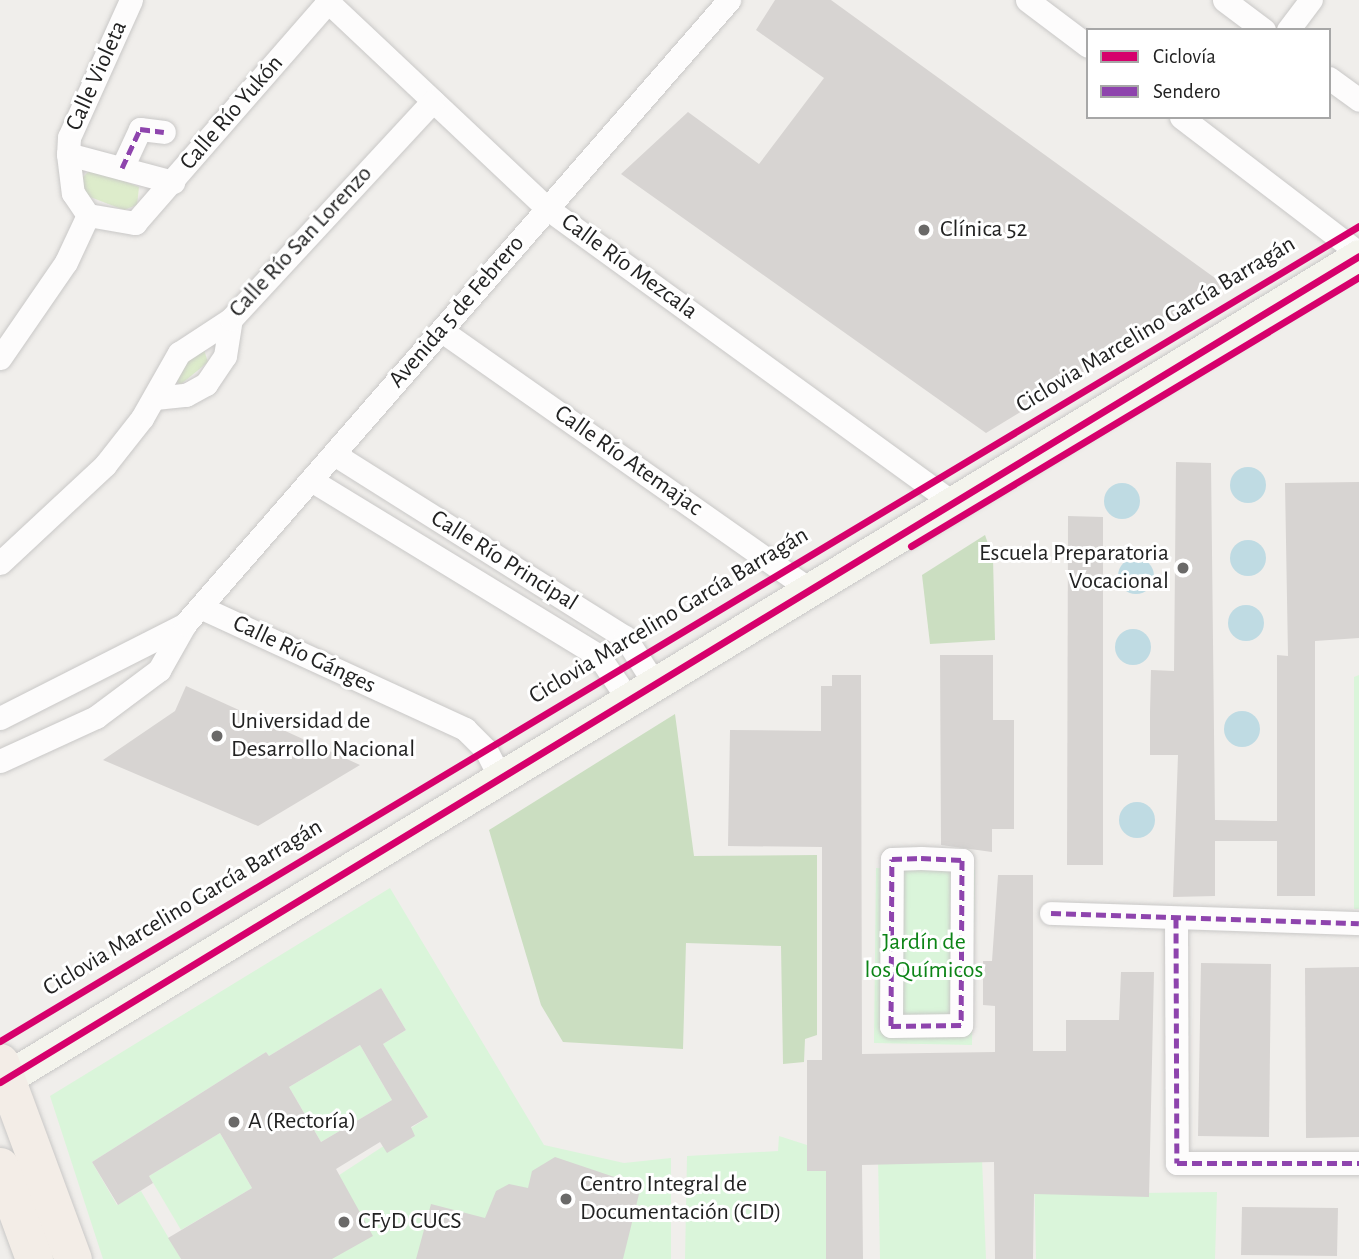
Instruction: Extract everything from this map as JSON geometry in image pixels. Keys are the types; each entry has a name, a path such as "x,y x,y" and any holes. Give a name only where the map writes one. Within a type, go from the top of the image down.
{"main road":[{"path":"73,1259 2,1074 501,780 813,592 1359,255"},
{"path":"0,1166 34,1259"}],"street":[{"name":"Calle Violeta","path":"68,154 69,137 131,0"},
{"name":"Avenida 5 de Febrero","path":"0,761 131,695 159,670 185,624 729,0"},
{"path":"1027,0 1086,44"},
{"path":"1224,0 1261,28"},
{"path":"1290,28 1311,0"},
{"name":"Calle Río Mezcala","path":"327,1 548,209 956,505"},
{"name":"Calle Río Yukón","path":"88,215 135,223 327,1"},
{"path":"1331,80 1359,100"},
{"name":"Calle Río San Lorenzo","path":"0,563 105,465 155,398 179,353 231,319 433,101"},
{"path":"1184,119 1359,255"},
{"path":"122,168 140,130 164,132"},
{"path":"0,358 66,262 88,215 73,193 68,154 173,182"},
{"path":"155,398 186,395 206,384 225,356 231,319"},
{"name":"Calle Río Atemajac","path":"442,331 813,592"},
{"name":"Calle Río Principal","path":"334,454 625,638 643,694"},
{"name":"Calle Río Principal","path":"312,480 598,655 643,694"},
{"name":"Calle Río Gánges","path":"200,607 465,729 485,750 501,780"},
{"name":"Avenida 5 de Febrero","path":"0,718 185,624"},
{"path":"921,858 962,860 961,1025 891,1026 892,859 921,858"},
{"path":"1051,913 1359,923"},
{"path":"1176,918 1177,1163 1359,1163"}],"green space":[{"path":"92,168 139,187 137,205 124,210 85,195 79,181"},
{"path":"202,344 208,362 180,385 171,374"},
{"path":"985,535 993,558 995,640 930,644 922,575"},
{"path":"1359,675 1359,909 1354,909 1354,677"},
{"path":"675,714 694,856 817,855 817,1035 805,1039 804,1062 783,1064 781,946 686,943 683,1049 563,1042 541,1005 489,830"},
{"name":"Jardín de los Químicos","path":"876,868 975,870 972,1045 874,1043"},
{"path":"390,888 544,1145 624,1163 671,1158 671,1259 211,1259 428,1117 383,1044 406,1030 381,988 269,1056 266,1052 92,1162 117,1205 141,1191 181,1259 103,1259 50,1096"},
{"path":"360,1045 392,1100 321,1142 289,1087"},
{"path":"220,1133 252,1188 181,1230 149,1176"},
{"path":"779,1136 807,1145 808,1171 826,1171 826,1259 685,1259 687,1156 778,1151"},
{"path":"878,1158 982,1159 986,1259 880,1259"},
{"path":"1034,1163 1066,1194 1217,1192 1215,1259 1036,1259"}],"water":[{"path":"1248,467 1261,472 1266,485 1261,498 1248,503 1235,498 1230,485 1235,472"},
{"path":"1122,483 1135,488 1140,501 1135,514 1122,519 1109,514 1104,501 1109,488"},
{"path":"1248,540 1261,545 1266,558 1261,571 1248,576 1235,571 1230,558 1235,545"},
{"path":"1136,558 1149,563 1154,576 1149,589 1136,594 1123,589 1118,576 1123,563"},
{"path":"1246,605 1259,610 1264,623 1259,636 1246,641 1233,636 1228,623 1233,610"},
{"path":"1133,629 1146,634 1151,647 1146,660 1133,665 1120,660 1115,647 1120,634"},
{"path":"1242,711 1255,716 1260,729 1255,742 1242,747 1229,742 1224,729 1229,716"},
{"path":"1137,802 1150,807 1155,820 1150,833 1137,838 1124,833 1119,820 1124,807"}],"building":[{"name":"Clínica 52","path":"775,0 831,0 1226,286 986,433 621,174 688,112 759,164 824,78 756,30"},
{"path":"1176,462 1211,463 1215,820 1277,821 1277,655 1288,656 1285,483 1359,482 1359,638 1315,641 1315,896 1277,896 1277,841 1215,841 1215,896 1173,897 1178,755 1150,755 1150,712 1151,670 1174,671"},
{"path":"1068,516 1103,517 1103,865 1067,865"},
{"path":"940,655 993,655 993,720 1014,720 1014,829 992,829 992,852 941,845"},
{"path":"832,675 861,675 862,1054 995,1052 995,1006 983,1005 983,961 992,961 998,875 1033,875 1033,1051 1066,1051 1066,1020 1119,1020 1121,972 1154,972 1149,1197 1034,1194 1033,1259 995,1259 994,1162 862,1165 863,1259 826,1259 826,1171 807,1171 807,1060 822,1060 822,847 728,846 730,730 821,731 821,686 832,686"},
{"name":"Universidad de Desarrollo Nacional","path":"186,686 360,765 258,826 103,760 175,711"},
{"path":"1201,963 1271,964 1269,1137 1198,1136"},
{"path":"1359,967 1359,1137 1306,1138 1305,968"},
{"name":"A (Rectoría)","path":"381,988 406,1030 383,1044 428,1117 411,1127 415,1136 387,1153 380,1142 336,1169 373,1236 332,1259 181,1259 168,1238 252,1188 220,1133 149,1176 153,1183 118,1205 92,1162 266,1052 269,1056","holes":["360,1045 392,1100 321,1142 289,1087"]},
{"name":"Centro Integral de Documentación (CID)","path":"555,1157 641,1186 623,1259 416,1259 431,1204 485,1218 496,1191 509,1184 528,1188 532,1171"},
{"path":"1242,1207 1338,1208 1337,1256 1241,1255"}],"marked path":[{"path":"122,168 140,129 164,132"},
{"path":"921,858 962,860 961,1025 891,1026 892,859 921,858"},
{"path":"1051,913 1359,923"},
{"path":"1176,918 1177,1163 1359,1163"}],"cycle path":[{"name":"Ciclovia Marcelino García Barragán","path":"0,1041 1359,226"},
{"path":"0,1082 1359,256"},
{"path":"911,546 1359,277"}],"place":[{"name":"Clínica 52","path":"924,230"},
{"name":"Escuela Preparatoria Vocacional","path":"1183,568"},
{"name":"Universidad de Desarrollo Nacional","path":"217,736"},
{"name":"A (Rectoría)","path":"234,1122"},
{"name":"Centro Integral de Documentación (CID)","path":"566,1199"},
{"name":"CFyD CUCS","path":"344,1222"}]}
